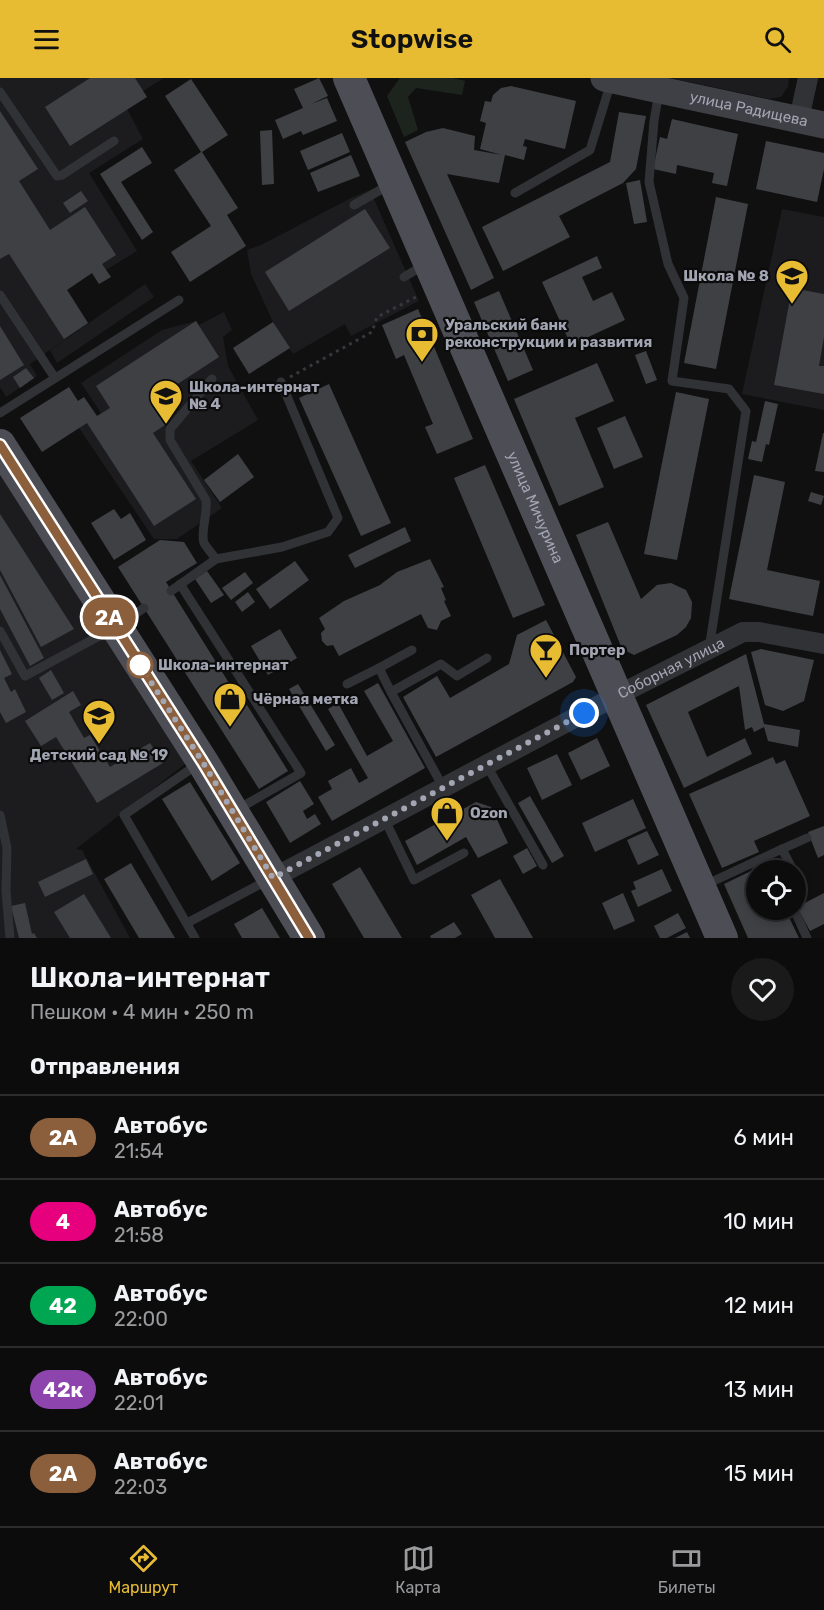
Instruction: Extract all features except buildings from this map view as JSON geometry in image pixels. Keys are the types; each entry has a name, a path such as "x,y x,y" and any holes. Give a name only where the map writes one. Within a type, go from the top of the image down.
{"main road":[{"name":"улица Мичурина","path":"349,78 394,182 424,276 618,695 722,938"},
{"path":"0,445 234,812 309,938"}],"street":[{"path":"807,78 812,122"},
{"name":"улица Радищева","path":"608,79 812,122"},
{"name":"Соборная улица","path":"273,878 486,764 743,632 759,632 824,644"}],"lane":[{"path":"515,193 590,150 608,79"},
{"path":"660,90 654,121 649,182 669,264 684,298 672,381 729,389 746,411 709,649"},
{"path":"0,92 57,176 114,141"},
{"path":"354,205 394,182"},
{"path":"0,295 55,378"},
{"path":"0,413 179,300"},
{"path":"212,379 170,429 170,440 206,500 207,516 202,534 204,543 216,559"},
{"path":"171,591 216,559 282,547 328,532 338,518 281,382"},
{"path":"180,584 301,773 234,812"},
{"path":"0,631 25,676 116,627 144,608"},
{"path":"347,684 412,650"},
{"path":"391,692 441,664 457,676 487,658"},
{"path":"379,668 443,787"},
{"path":"195,938 124,815 202,761"},
{"path":"486,764 543,865"},
{"path":"0,815 7,848 6,891 10,938"},
{"path":"384,818 414,880 464,853"},
{"path":"699,888 807,837"},
{"path":"782,849 788,860"},
{"path":"187,923 273,878"},
{"path":"799,920 807,938"}],"path":[{"path":"281,382 372,332 377,317 424,276"}],"shaded area":[{"path":"0,78 164,78 143,91 127,109 143,139 89,173 137,251 106,270 111,277 99,284 92,273 67,289 88,323 30,364 37,376 6,397 0,387"},
{"path":"400,78 453,78 465,81 462,95 416,88 408,97 418,130 404,137 387,96"},
{"path":"671,78 789,78 788,87 781,97 769,99"},
{"path":"370,190 419,301 351,336 345,324 293,354 273,322 251,274 247,250"},
{"name":"Школа № 8","path":"782,209 824,217 824,410 742,394"},
{"path":"145,284 154,297 57,363 50,350"},
{"name":"Школа-интернат № 4","path":"224,312 232,330 223,337 228,366 258,420 191,461 222,508 177,539 154,539 79,428 101,413 81,383 162,330 196,321 199,325"},
{"path":"0,465 190,760 76,849 82,850 130,938 0,938"}],"bus line":[{"name":"2А","path":"0,445 234,812 309,938"}],"place":[{"name":"Школа № 8","path":"792,305"},
{"name":"Уральский банк реконструкции и развития","path":"422,363"},
{"name":"Школа-интернат № 4","path":"166,425"},
{"name":"Школа-интернат","path":"140,665"},
{"name":"Портер","path":"546,679"},
{"name":"Чёрная метка","path":"230,728"},
{"name":"Детский сад № 19","path":"99,745"},
{"name":"Ozon","path":"447,842"}],"route":[{"path":"140,665 234,812 273,878 584,713"}]}
